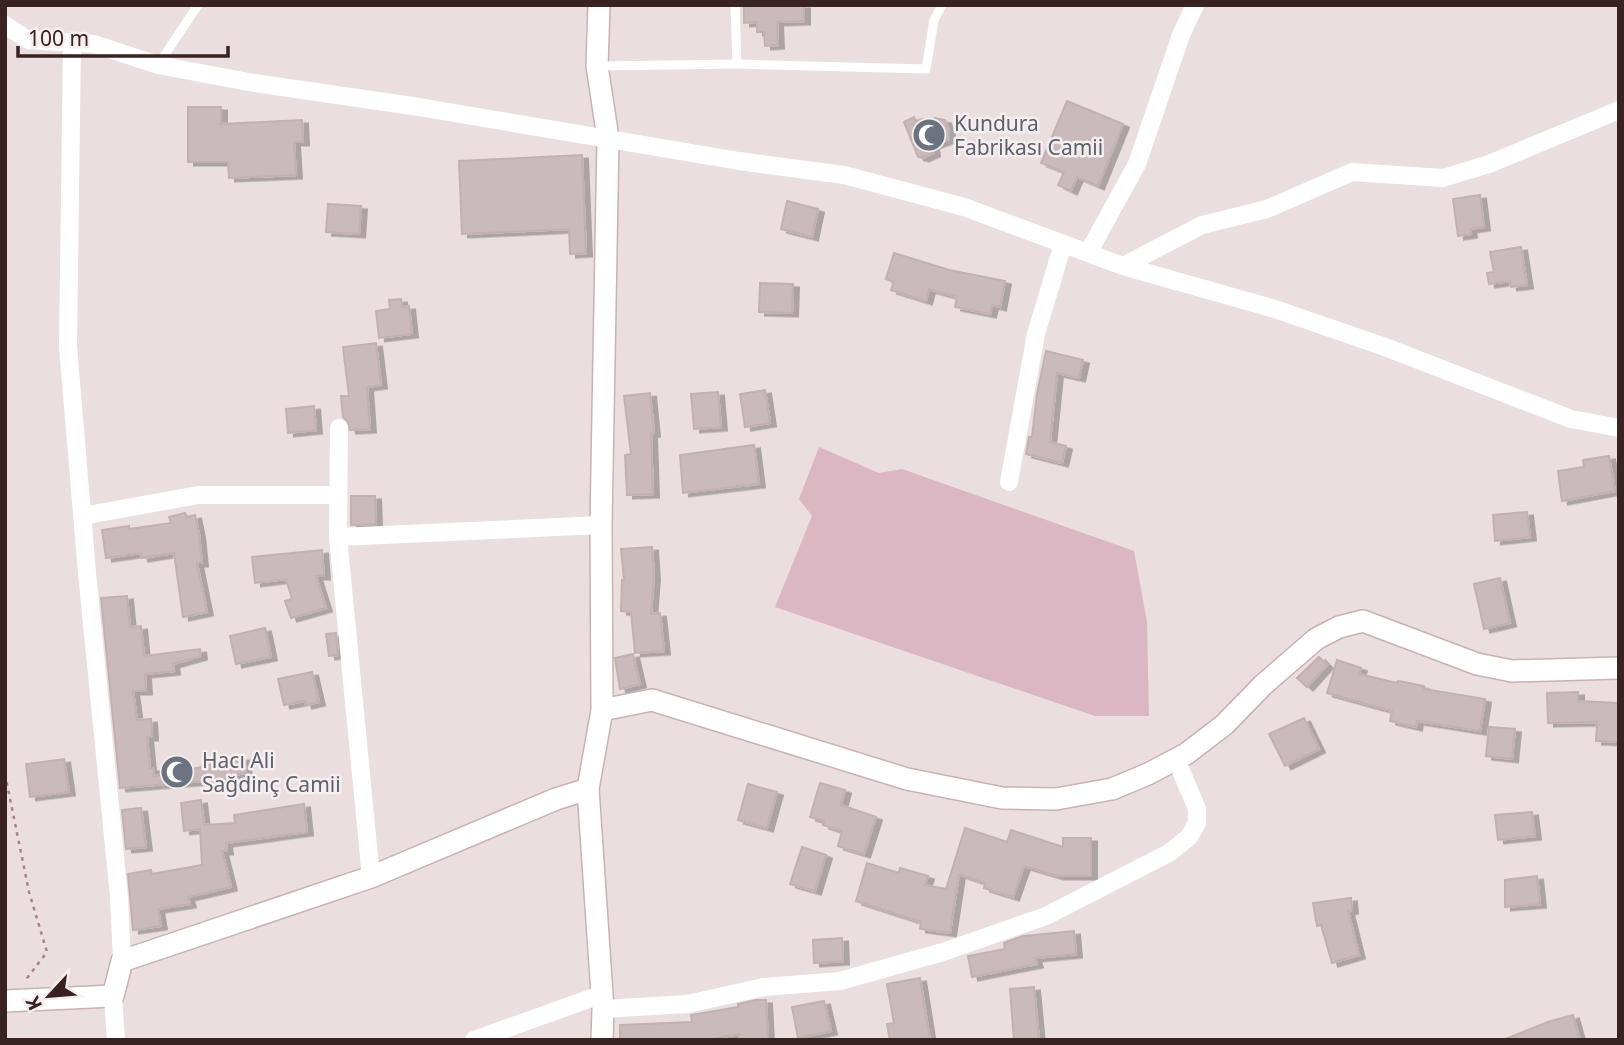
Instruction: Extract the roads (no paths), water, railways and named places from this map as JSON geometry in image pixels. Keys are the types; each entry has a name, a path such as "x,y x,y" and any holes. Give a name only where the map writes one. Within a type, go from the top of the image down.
{"street":[{"path":"599,5 597,66 608,138 601,525 602,710 588,789 602,1002 602,1040"},
{"path":"1088,253 1137,164 1181,35 1195,5"},
{"path":"5,25 27,40"},
{"path":"5,40 93,44 158,65 319,94 419,107 739,161 844,175 964,207 1123,266 1275,309 1385,347 1571,419 1619,428"},
{"path":"72,43 68,347 119,897 122,961 113,996 116,1040"},
{"path":"1123,266 1202,225 1267,209 1352,172 1443,178 1489,164 1619,110"},
{"path":"1009,482 1036,334 1063,244"},
{"path":"339,428 338,537 372,877"},
{"path":"82,516 198,495 337,495"},
{"path":"338,537 601,525"},
{"path":"602,710 652,700 907,779 1002,798 1056,799 1112,789 1177,759 1224,725 1263,685 1317,639 1339,627 1363,621 1477,664 1512,671 1619,668"},
{"path":"474,1040 602,1002 687,1004 764,987 840,981 943,952 1046,916 1170,853 1189,837 1197,823 1197,808 1177,759"},
{"path":"122,961 372,877 556,799 588,789"},
{"path":"5,1001 113,996"}],"lane":[{"path":"158,65 198,5"},
{"path":"735,5 737,64"},
{"path":"597,66 737,64 926,69 934,20 942,5"}],"place":[{"name":"Kundura Fabrikası Camii","path":"929,135"},
{"name":"Hacı Ali Sağdinç Camii","path":"177,772"}]}
